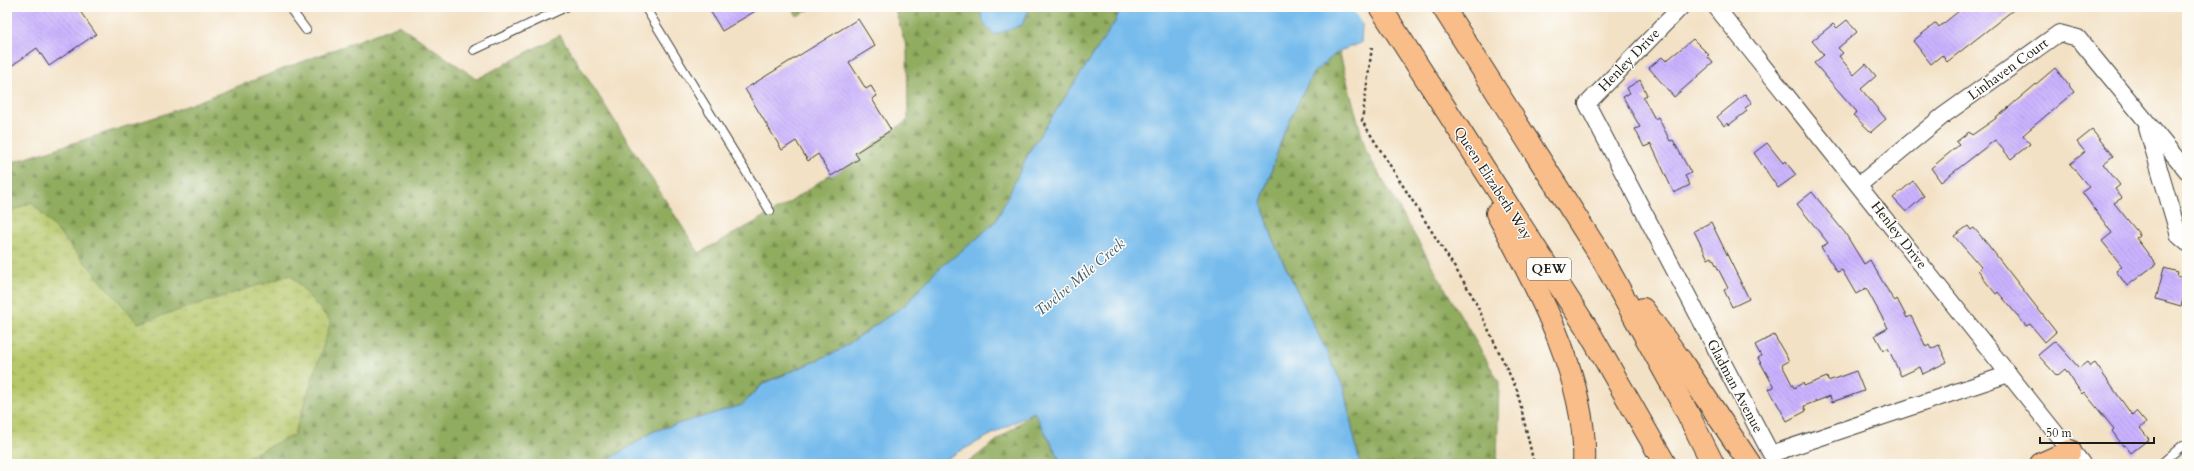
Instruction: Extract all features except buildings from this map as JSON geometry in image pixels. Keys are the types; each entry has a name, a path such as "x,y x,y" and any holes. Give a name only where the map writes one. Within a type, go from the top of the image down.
{"highway":[{"name":"Queen Elizabeth Way","path":"1380,7 1588,330 1665,464"},
{"path":"1443,7 1602,258 1686,410 1713,464"},
{"path":"1425,78 1536,285 1562,346 1582,418 1584,464"},
{"path":"1602,258 1672,348 1750,464"},
{"path":"2041,464 2075,458"}],"street":[{"name":"Henley Drive","path":"1594,96 1681,7"},
{"name":"Henley Drive","path":"1716,7 2075,458"},
{"name":"Linhaven Court","path":"1859,185 1944,115 2059,33 2078,38 2187,171"},
{"name":"Gladman Avenue","path":"1594,96 1587,104 1770,454 2009,374"},
{"name":"Linhaven Court","path":"2145,121 2179,236 2187,243"}],"lane":[{"path":"289,7 306,30"},
{"path":"474,50 566,7"},
{"path":"645,7 770,211"},
{"path":"2161,464 2183,445"}],"path":[{"path":"1372,47 1362,121 1472,295 1517,390 1534,464"}],"green space":[{"path":"792,7 814,7 797,16"},
{"path":"894,7 979,7 984,24 1022,25 1030,7 1121,7 1115,22 1030,150 996,221 973,242 937,270 906,304 838,351 763,383 742,405 654,431 602,464 7,464 7,164 165,114 399,25 477,79 560,35 699,253 786,205 908,120 907,49"},
{"path":"1339,51 1366,151 1499,382 1497,464 1360,464 1343,386 1275,245 1261,202 1284,132 1313,72"},
{"path":"32,202 138,323 291,275 331,322 294,435 232,464 7,464 7,213"},
{"path":"1034,412 1059,458 1057,464 966,464"}],"water":[{"path":"979,7 1030,7 1022,25 994,35 984,24"},
{"name":"Twelve Mile Creek","path":"1121,7 1363,7 1361,43 1339,51 1313,73 1284,132 1261,202 1275,245 1343,386 1360,464 1057,464 1059,458 1034,412 936,464 602,464 654,431 742,405 763,384 838,351 906,304 937,270 973,242 996,221 1030,150 1115,22"}],"pier":[{"path":"1351,7 1365,7 1364,27"}]}
